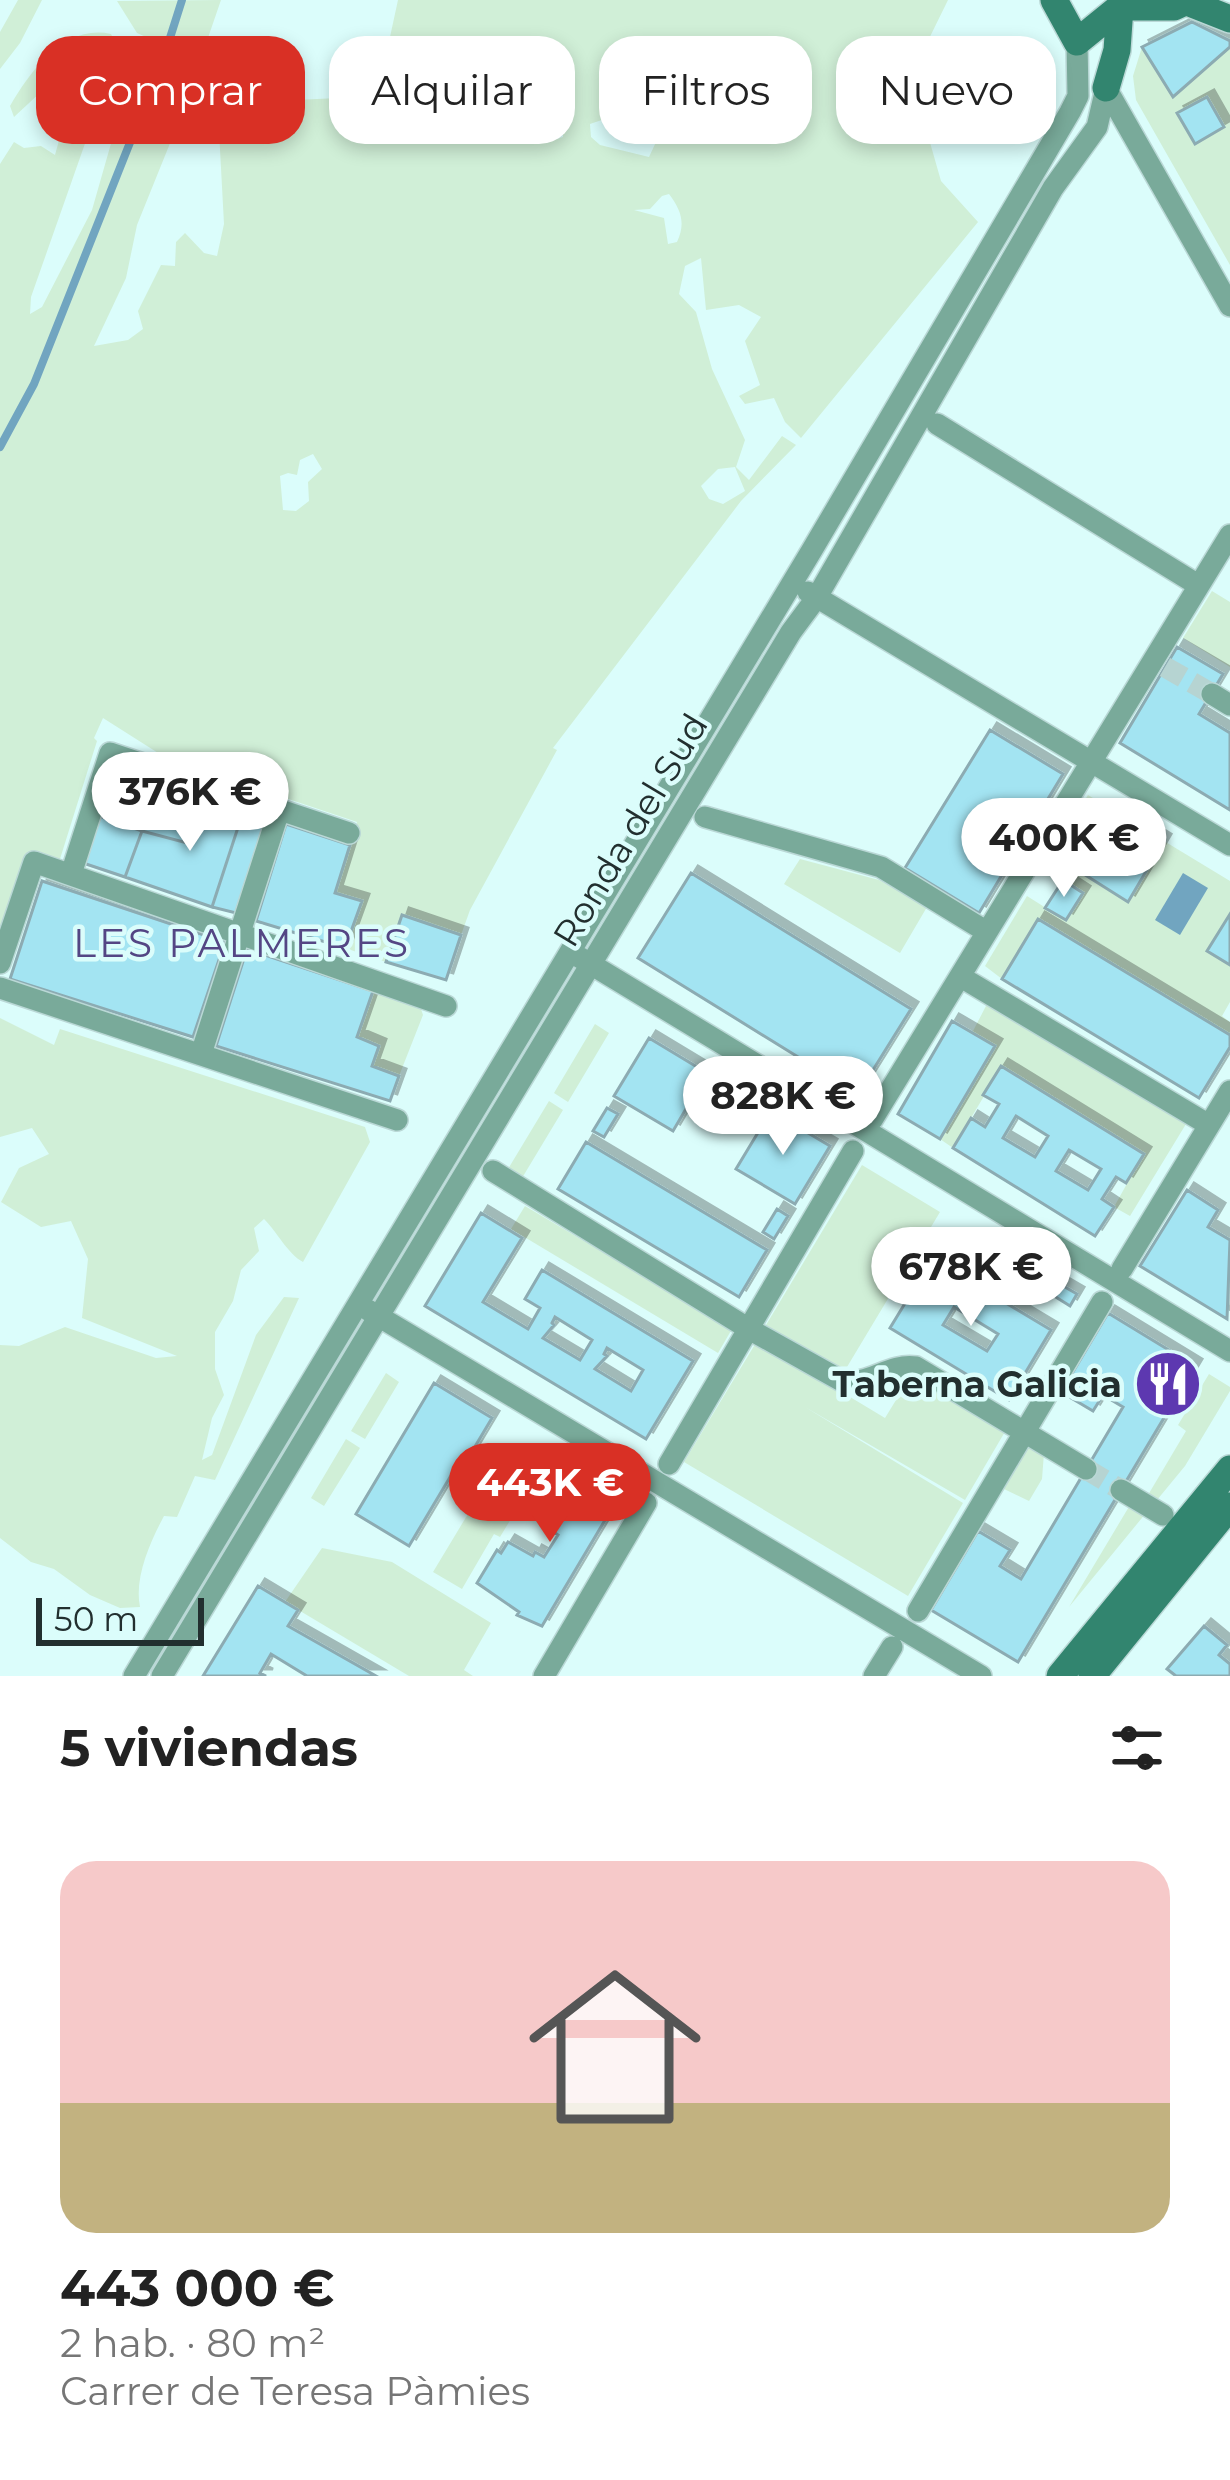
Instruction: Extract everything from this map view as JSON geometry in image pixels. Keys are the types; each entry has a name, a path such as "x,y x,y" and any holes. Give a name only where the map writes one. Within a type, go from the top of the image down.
{"main road":[{"path":"1054,0 1077,43 1117,4 1172,1 1230,19"},
{"name":"Ronda del Sud","path":"1106,88 1117,50 1117,4"},
{"path":"1060,1676 1230,1469"},
{"path":"1092,1676 1230,1506"}],"street":[{"name":"Ronda del Sud","path":"134,1676 1070,112 1078,96 1077,43"},
{"name":"Ronda del Sud","path":"162,1676 791,632 818,597 1053,188 1097,127 1106,88"},
{"path":"1106,88 1230,306"},
{"path":"937,424 1198,585"},
{"path":"872,1120 1090,761 1159,663 1198,585 1230,535"},
{"path":"791,584 1230,845"},
{"path":"71,874 110,753 349,832"},
{"path":"201,1054 279,811"},
{"path":"705,817 881,867 987,932"},
{"path":"0,963 34,862 446,1006"},
{"path":"568,951 1230,1352"},
{"path":"962,976 1209,1125"},
{"path":"0,988 397,1120"},
{"path":"1122,1269 1230,1090"},
{"path":"669,1464 853,1151"},
{"path":"493,1172 842,1381 854,1383 892,1368 916,1367 1086,1469"},
{"path":"918,1611 1102,1302"},
{"path":"358,1304 981,1676"},
{"path":"1121,1490 1163,1515"},
{"path":"544,1676 646,1503"},
{"path":"874,1676 892,1647"}],"green space":[{"path":"18,0 42,0 0,69 0,32"},
{"path":"221,0 209,36 144,36 117,1"},
{"path":"398,0 948,0 930,36 836,36 836,144 930,144 941,181 978,222 801,438 785,422 774,398 745,404 739,396 760,385 745,341 761,317 739,305 706,310 701,258 685,266 679,294 696,312 712,369 745,440 736,467 749,480 782,436 796,445 741,501 553,748 557,750 461,935 402,915 386,962 345,948 361,902 335,893 357,822 166,758 103,718 60,859 38,852 0,970 0,164 14,142 24,148 41,146 55,155 58,144 85,144 31,297 30,314 42,307 92,210 111,144 170,144 137,225 126,278 94,346 128,340 143,329 138,311 161,265 175,266 176,242 185,233 204,253 217,256 224,224 220,144 305,144 305,100 329,98 329,144 575,144 575,36 390,36","holes":["669,194 682,223 677,242 668,244 664,218 634,210 650,209","313,454 322,469 308,482 309,501 296,511 283,510 280,476 297,475 300,460","735,467 745,491 723,504 709,499 701,486 718,469"]},
{"path":"1192,22 1230,41 1230,265 1136,100 1133,76 1142,47"},
{"path":"36,69 36,97 14,117 10,106"},
{"path":"1212,591 1230,602 1230,667 1183,638"},
{"path":"1088,795 1108,807 1072,866 1128,901 1164,841 1230,881 1230,914 1208,950 1230,965 1230,1002 1222,1016 1230,1022 1230,1035 1039,920 1002,979 985,966 1027,896 1065,920 1083,893 1042,869"},
{"path":"800,859 879,880 927,907 900,953 784,884"},
{"path":"373,991 421,1009 423,1015 399,1076 372,1066 357,1037"},
{"path":"987,1004 1186,1124 1130,1216 1114,1207 1144,1153 1002,1066 953,1148 940,1139 995,1047 972,1033"},
{"path":"0,1018 54,1045 60,1029 365,1127 370,1142 303,1262 264,1219 254,1228 259,1251 241,1270 233,1301 215,1332 215,1369 224,1395 212,1418 202,1460 212,1455 256,1335 284,1297 299,1298 215,1480 195,1476 177,1517 164,1516 141,1572 140,1607 120,1608 90,1595 54,1569 31,1562 0,1538 0,1345 19,1346 65,1327 156,1358 177,1356 82,1318 88,1259 71,1221 41,1227 1,1202 19,1168 49,1154 32,1128 0,1137"},
{"path":"595,1024 609,1033 568,1102 554,1093"},
{"path":"549,1101 563,1110 522,1178 508,1169"},
{"path":"862,1165 940,1212 844,1372 766,1325"},
{"path":"525,1206 732,1329 718,1353 511,1229"},
{"path":"757,1341 885,1418 912,1374 1006,1430 965,1500 805,1407 963,1503 908,1596 684,1462"},
{"path":"386,1373 399,1382 365,1439 351,1431"},
{"path":"1209,1374 1230,1391 1185,1466 1157,1500 1148,1495 1186,1431 1178,1425"},
{"path":"346,1439 360,1448 324,1506 311,1498"},
{"path":"536,1444 551,1453 462,1589 433,1572 486,1484 501,1493"},
{"path":"1030,1445 1044,1453 1042,1479 1029,1501 1004,1489"},
{"path":"1130,1505 1146,1513 1069,1607"},
{"path":"322,1548 392,1562 491,1623 464,1670 473,1676 409,1676 285,1602"}],"water":[{"path":"1183,873 1208,888 1180,935 1155,920"}],"building":[{"path":"1192,22 1230,41 1230,47 1173,97 1142,47"},
{"path":"1207,97 1224,127 1195,144 1177,113"},
{"path":"1177,647 1223,674 1199,714 1230,733 1230,810 1120,743"},
{"path":"990,730 1063,774 979,913 905,868"},
{"path":"116,767 157,781 142,831 99,816"},
{"path":"157,781 201,795 187,843 142,831"},
{"path":"201,795 244,809 212,907 125,877 142,831 187,843"},
{"path":"1108,807 1164,841 1128,902 1071,866"},
{"path":"244,809 267,816 236,913 212,907"},
{"path":"99,816 142,831 125,877 83,863"},
{"path":"286,824 350,845 335,893 362,901 345,948 256,921"},
{"path":"691,873 911,1009 858,1094 638,958"},
{"path":"1063,880 1083,893 1066,920 1045,908"},
{"path":"42,881 225,942 193,1037 10,979"},
{"path":"1230,914 1230,965 1207,951"},
{"path":"402,915 461,935 446,980 386,962"},
{"path":"1038,919 1230,1035 1230,1047 1199,1098 1002,979"},
{"path":"247,949 373,991 357,1037 379,1046 372,1066 399,1076 390,1101 216,1046"},
{"path":"952,1021 995,1046 940,1139 898,1114"},
{"path":"649,1038 707,1073 673,1131 614,1096"},
{"path":"1001,1066 1144,1154 1126,1183 1116,1177 1102,1199 1114,1207 1095,1236 953,1148 971,1118 985,1127 999,1104 983,1095","holes":["1016,1116 1048,1136 1035,1157 1003,1138","1069,1150 1101,1169 1088,1190 1056,1171"]},
{"path":"607,1108 618,1114 604,1137 593,1131"},
{"path":"771,1111 830,1146 795,1204 736,1169"},
{"path":"586,1142 767,1250 739,1297 558,1189"},
{"path":"1187,1190 1218,1210 1208,1227 1230,1240 1227,1319 1140,1266"},
{"path":"777,1209 788,1216 774,1239 763,1232"},
{"path":"481,1213 522,1238 483,1302 528,1329 540,1308 525,1299 542,1270 693,1361 646,1439 425,1306","holes":["555,1317 592,1340 580,1360 543,1338","607,1348 643,1370 631,1391 595,1369 607,1356"]},
{"path":"932,1259 1051,1330 1009,1400 890,1328","holes":["954,1307 998,1334 987,1351 943,1325"]},
{"path":"1058,1283 1077,1294 1070,1306 1051,1294"},
{"path":"1108,1313 1195,1366 1018,1662 931,1610 978,1531 1010,1550 1000,1566 1021,1579 1123,1407 1103,1395 1093,1411 1061,1392"},
{"path":"434,1383 492,1418 464,1465 459,1462 409,1546 356,1514"},
{"path":"549,1463 596,1484 617,1500 542,1626 517,1615 477,1583 497,1550 501,1553 508,1542 544,1557 558,1535 527,1510 534,1499 529,1496"},
{"path":"258,1586 298,1610 288,1626 376,1676 307,1676 271,1654 260,1673 266,1676 203,1676"},
{"path":"1204,1626 1227,1645 1219,1655 1230,1664 1230,1676 1176,1676 1167,1669"}],"waterway":[{"path":"171,36 182,0"},
{"path":"0,447 34,384 129,144"}],"tunnel":[{"path":"1165,667 1212,694"},
{"path":"1086,1469 1121,1490"}],"place":[{"name":"Taberna Galicia","path":"1168,1384"}],"district":[{"name":"LES PALMERES","path":"242,943"}]}
